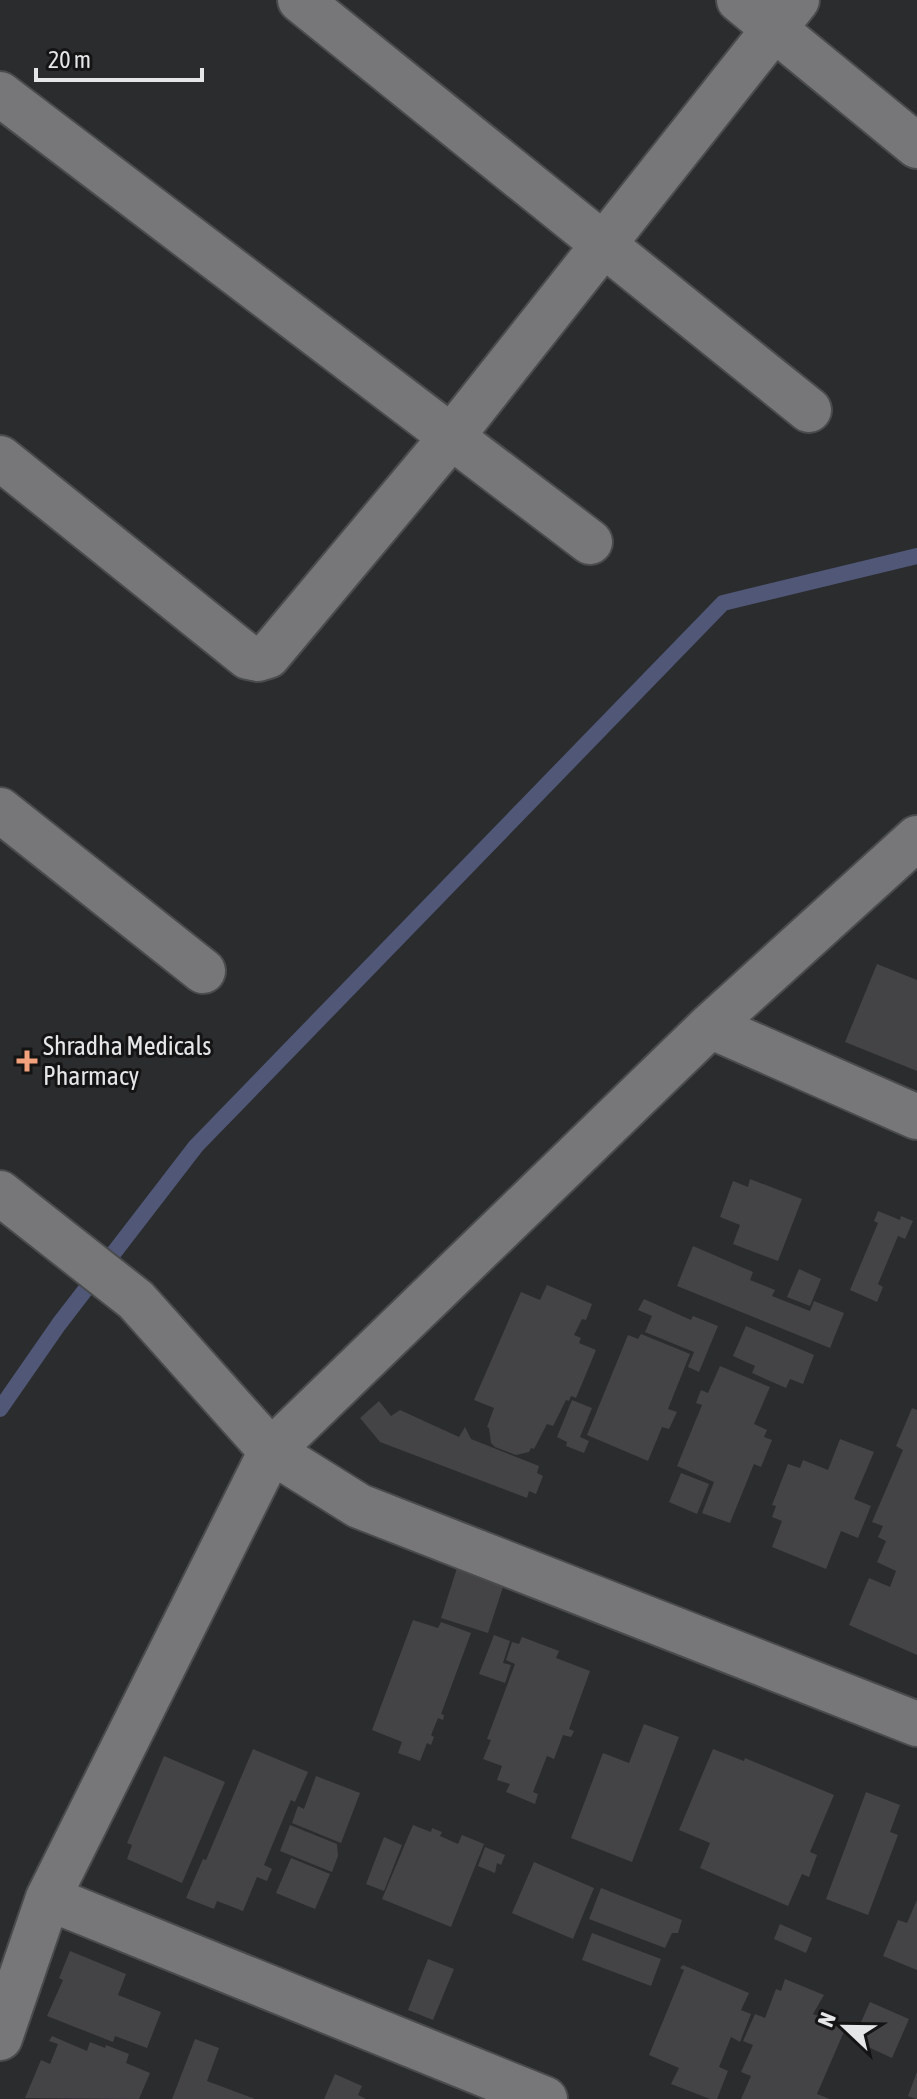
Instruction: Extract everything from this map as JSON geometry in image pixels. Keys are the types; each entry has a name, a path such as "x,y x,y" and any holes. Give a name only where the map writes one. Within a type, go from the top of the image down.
{"street":[{"path":"300,0 809,410"},
{"path":"739,0 785,14 917,146"},
{"path":"0,458 248,657 258,659 268,656 452,436 785,14"},
{"path":"0,94 590,542"},
{"path":"0,810 203,971"},
{"path":"0,2038 48,1898 271,1451 710,1026 917,838"},
{"path":"710,1026 917,1117"},
{"path":"3,1196 136,1300 271,1451 359,1506 917,1724"},
{"path":"48,1898 545,2099"}],"building":[{"path":"877,964 917,980 917,1071 845,1042"},
{"path":"750,1179 802,1199 778,1261 733,1244 740,1225 720,1217 733,1181 748,1187"},
{"path":"878,1211 900,1220 901,1216 913,1221 905,1239 898,1236 878,1284 883,1287 877,1302 850,1290 878,1223 874,1221"},
{"path":"693,1246 753,1272 750,1280 775,1290 772,1296 810,1311 814,1301 844,1313 830,1348 677,1286"},
{"path":"799,1269 821,1279 810,1306 787,1297"},
{"path":"547,1285 592,1304 586,1320 582,1319 574,1335 581,1338 579,1343 596,1350 576,1398 571,1396 569,1401 566,1400 553,1426 547,1424 534,1449 516,1455 491,1443 487,1427 494,1408 474,1400 521,1292 540,1300"},
{"path":"644,1299 691,1320 693,1316 718,1326 699,1372 688,1367 694,1352 645,1332 652,1316 638,1310"},
{"path":"746,1326 814,1355 803,1384 790,1379 786,1388 752,1373 755,1366 733,1356"},
{"path":"641,1334 690,1354 668,1409 677,1412 669,1429 662,1427 648,1461 587,1435 628,1335 638,1339"},
{"path":"720,1366 770,1387 754,1424 767,1430 764,1437 772,1440 761,1467 754,1464 730,1523 702,1513 714,1482 677,1466 702,1405 696,1403 701,1390 708,1393"},
{"path":"572,1400 592,1408 580,1437 589,1441 584,1453 566,1446 567,1442 557,1437"},
{"path":"379,1401 391,1416 400,1410 459,1437 465,1427 471,1439 539,1466 537,1473 543,1476 536,1494 529,1491 527,1498 380,1442 360,1418"},
{"path":"912,1408 917,1410 917,1655 849,1625 869,1578 890,1587 896,1571 877,1562 886,1541 878,1537 883,1526 872,1522 903,1450 896,1446"},
{"path":"840,1439 874,1452 854,1499 871,1506 858,1538 841,1531 826,1569 772,1547 782,1521 772,1517 776,1506 772,1505 788,1464 800,1468 803,1460 828,1470"},
{"path":"681,1473 709,1484 697,1514 669,1502"},
{"path":"457,1568 504,1584 488,1633 441,1618"},
{"path":"413,1620 438,1628 441,1622 471,1633 441,1714 444,1715 443,1720 438,1718 431,1735 434,1737 431,1745 427,1743 420,1761 398,1753 402,1742 372,1730"},
{"path":"494,1635 510,1641 503,1663 511,1665 505,1683 479,1674"},
{"path":"522,1637 559,1651 556,1658 590,1671 569,1729 574,1731 571,1737 563,1735 554,1759 547,1756 533,1792 538,1794 535,1804 506,1792 510,1784 497,1780 502,1766 483,1759 491,1740 487,1739 515,1664 506,1660 512,1642 519,1644"},
{"path":"644,1724 679,1737 632,1862 571,1838 603,1753 629,1763"},
{"path":"253,1749 308,1772 295,1802 291,1800 264,1865 272,1869 267,1881 257,1877 243,1911 217,1901 214,1909 186,1898 203,1859 206,1860"},
{"path":"713,1749 744,1761 745,1758 834,1795 810,1852 817,1855 809,1877 802,1874 788,1906 700,1868 710,1843 679,1830"},
{"path":"164,1756 225,1782 182,1883 127,1859 132,1845 127,1843"},
{"path":"316,1776 360,1793 341,1843 292,1823 298,1806 304,1809"},
{"path":"866,1792 900,1805 890,1832 898,1835 868,1915 826,1899"},
{"path":"290,1825 337,1844 338,1856 332,1872 280,1851"},
{"path":"413,1825 431,1832 432,1828 442,1832 440,1836 458,1844 462,1835 484,1844 451,1927 382,1899"},
{"path":"384,1837 402,1845 384,1891 366,1884"},
{"path":"485,1847 505,1855 501,1865 497,1863 495,1873 478,1866"},
{"path":"291,1858 330,1874 315,1909 276,1893"},
{"path":"534,1862 594,1888 573,1939 512,1913"},
{"path":"601,1888 682,1920 678,1933 672,1933 665,1948 589,1919"},
{"path":"917,1900 917,1970 883,1956 898,1920 907,1923"},
{"path":"780,1924 812,1938 806,1953 774,1939"},
{"path":"592,1933 661,1959 651,1986 582,1960"},
{"path":"70,1951 126,1974 118,1995 161,2012 147,2048 115,2036 113,2042 47,2016 63,1980 59,1978"},
{"path":"428,1959 454,1969 433,2020 408,2010"},
{"path":"683,1965 749,1993 741,2010 751,2014 740,2042 731,2037 719,2067 728,2071 717,2099 671,2084 679,2068 649,2055 684,1970 680,1968"},
{"path":"785,1979 824,1995 813,2014 846,2027 817,2094 830,2099 741,2099 751,2076 741,2072 753,2045 743,2041 755,2014 765,2018 776,1989 781,1991"},
{"path":"870,2002 909,2019 892,2058 853,2040"},
{"path":"52,2036 87,2051 90,2042 129,2054 126,2063 150,2073 139,2099 25,2098 41,2060 50,2064 58,2044 49,2041"},
{"path":"195,2039 219,2048 207,2081 255,2099 172,2099"},
{"path":"917,2072 917,2099 916,2099 908,2096"},
{"path":"335,2074 362,2086 358,2095 366,2099 324,2099"}],"waterway":[{"path":"0,1409 59,1324 196,1146 723,603 917,556"}],"place":[{"name":"Shradha Medicals Pharmacy","path":"27,1061"}]}
